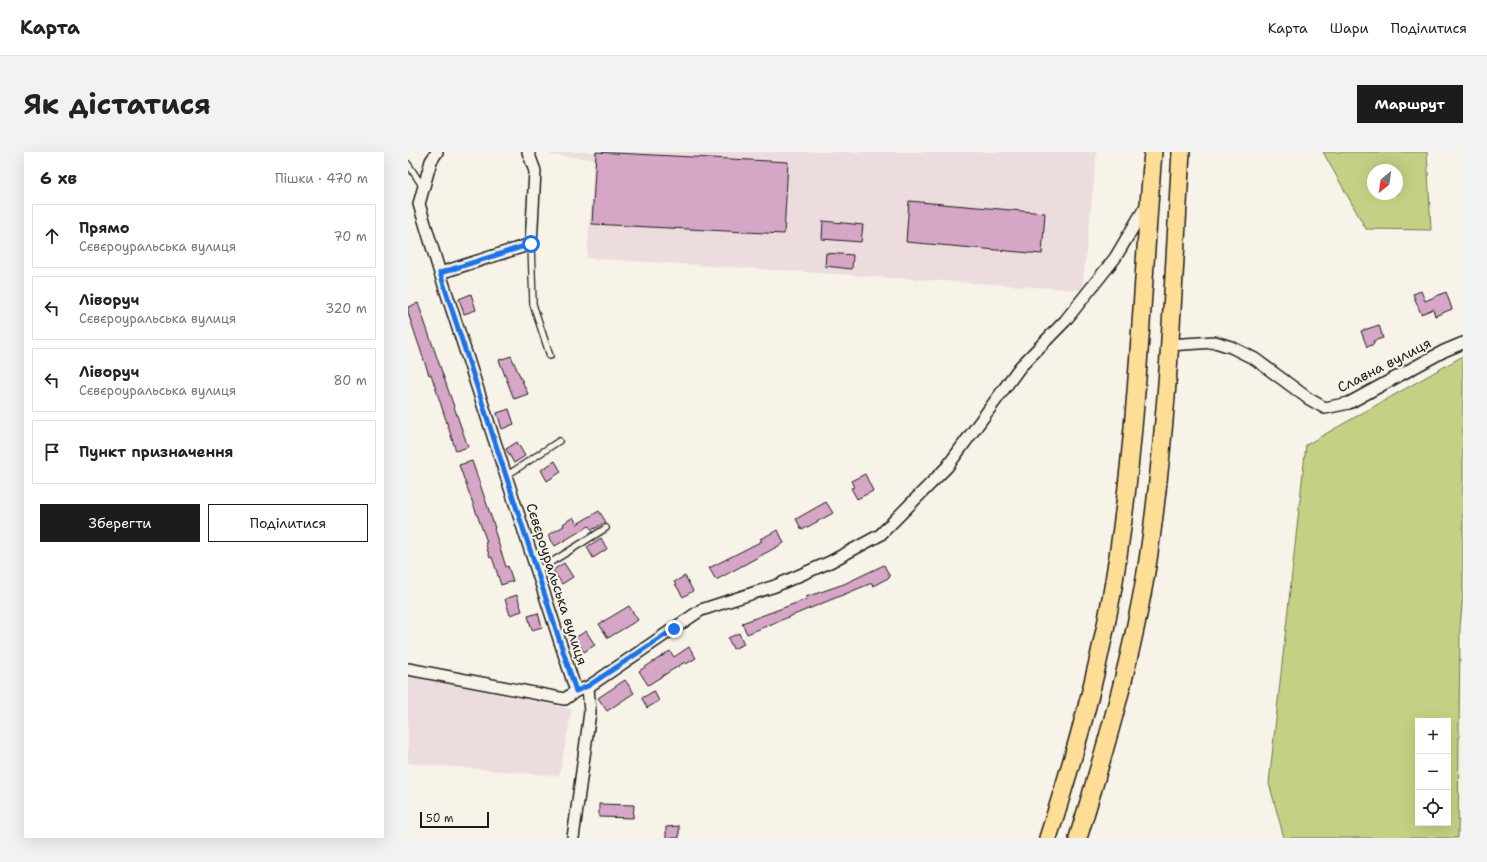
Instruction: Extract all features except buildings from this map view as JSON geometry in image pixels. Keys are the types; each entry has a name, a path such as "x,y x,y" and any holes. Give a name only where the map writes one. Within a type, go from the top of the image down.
{"main road":[{"path":"1048,838 1083,727 1102,643 1118,558 1129,475 1140,348 1153,152"},
{"path":"1078,838 1109,736 1131,646 1148,560 1160,456 1169,345 1181,152"}],"street":[{"name":"Сєвєроуральська вулиця","path":"437,152 431,161 419,204 576,691 588,686 701,610 775,586 830,562 880,534 947,467 1020,367 1065,320 1115,258 1149,202"},
{"path":"440,273 531,244 535,171 528,152"},
{"name":"Славна вулиця","path":"1169,345 1215,342 1231,347 1255,360 1309,399 1325,408 1349,403 1463,342"},
{"path":"408,669 565,699 576,691"},
{"path":"573,838 590,712 588,686"}],"lane":[{"path":"408,164 423,188"},
{"path":"531,244 533,304 550,356"},
{"path":"506,476 558,440"},
{"path":"537,571 606,528"}],"shaded area":[{"path":"550,152 1097,152 1082,290 587,258 594,159 550,155"},
{"path":"408,676 572,709 559,776 408,763"}],"green space":[{"path":"1323,152 1427,152 1431,230 1366,229"},
{"path":"1463,356 1463,596 1460,627 1458,838 1284,838 1269,783 1306,445"}],"route":[{"path":"531,244 440,273 576,691 588,686 674,629"}]}
